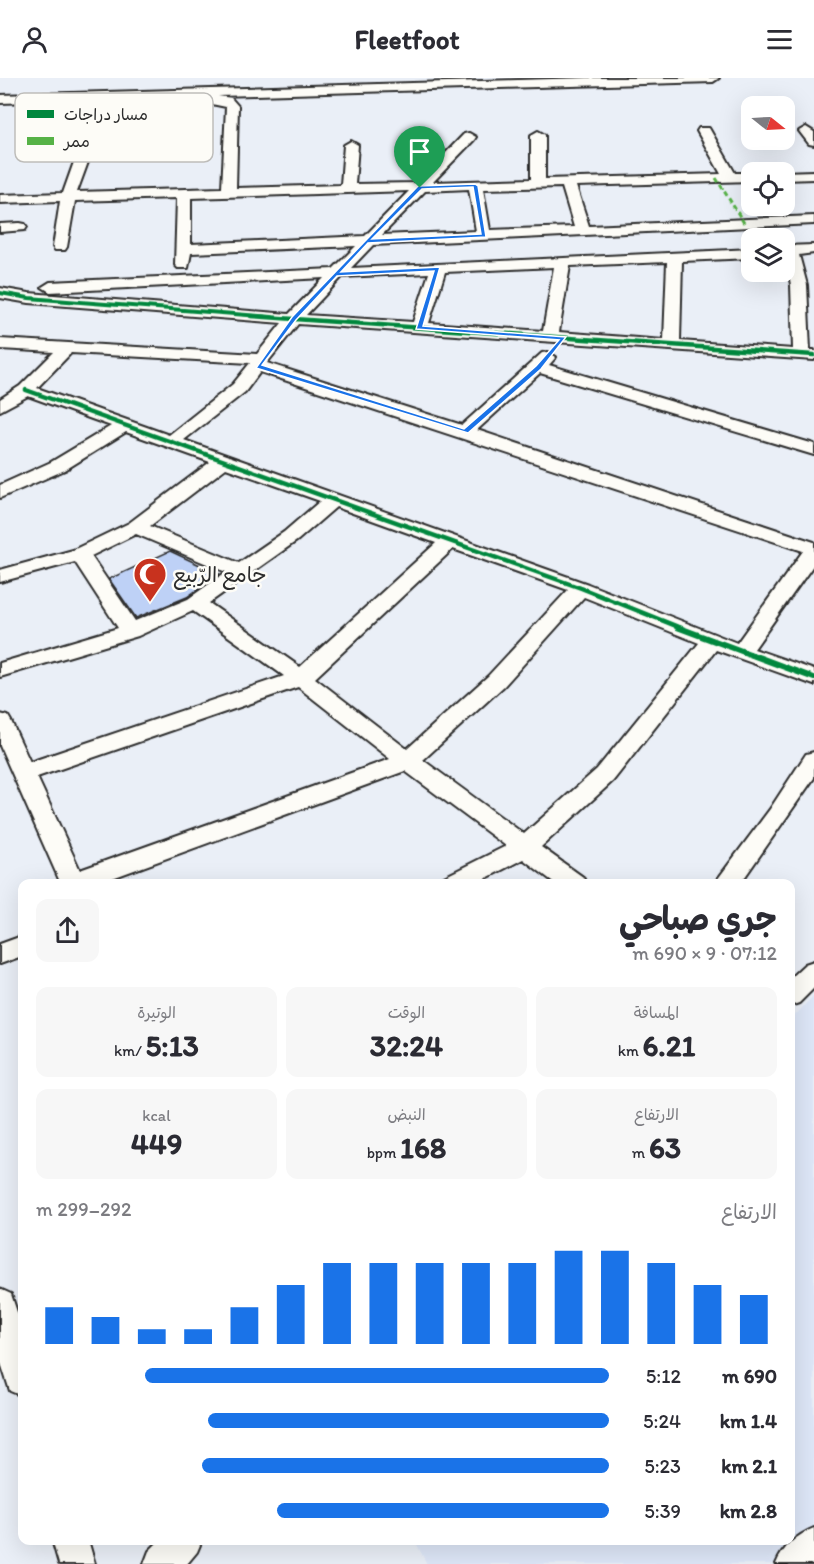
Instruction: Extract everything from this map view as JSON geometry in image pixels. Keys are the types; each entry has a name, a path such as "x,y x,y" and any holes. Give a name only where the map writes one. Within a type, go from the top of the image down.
{"street":[{"path":"191,93 525,81 713,78"},
{"path":"213,100 231,102 232,143 229,194"},
{"path":"704,131 730,177"},
{"path":"538,135 538,184"},
{"path":"171,442 222,403 261,362 294,318 469,137"},
{"path":"348,190 351,145"},
{"path":"60,247 68,198 81,162"},
{"path":"0,199 741,177"},
{"path":"795,177 811,178"},
{"path":"568,183 583,231"},
{"path":"475,186 484,236"},
{"path":"183,311 184,195"},
{"path":"184,249 814,220"},
{"path":"0,228 20,227"},
{"path":"795,250 814,249"},
{"path":"0,292 741,253"},
{"path":"672,346 675,256"},
{"path":"465,432 538,367 557,338 562,262"},
{"path":"0,292 29,298 183,311 808,355 807,285 795,265"},
{"path":"419,328 438,268"},
{"path":"0,344 261,362 814,549 741,652"},
{"path":"0,405 26,390 68,347"},
{"path":"538,367 814,450"},
{"path":"26,390 581,588 712,641 814,678"},
{"path":"0,492 58,466 125,425"},
{"path":"0,576 80,554 136,527 223,461"},
{"path":"0,670 131,631 195,603 291,536 334,500"},
{"path":"136,527 241,571"},
{"path":"23,773 301,678 449,542"},
{"path":"80,554 131,631"},
{"path":"84,879 408,762 496,681 581,588"},
{"path":"195,603 301,678 408,762 567,879"},
{"path":"463,879 525,847 605,775 712,641"},
{"path":"0,721 71,879"},
{"path":"730,879 778,815 814,760"},
{"path":"0,954 18,947"},
{"path":"795,991 814,971"},
{"path":"0,1304 18,1366"},
{"path":"71,1545 77,1564"},
{"path":"162,1564 180,1545"},
{"path":"794,1564 814,1546"}],"shaded area":[{"path":"814,995 814,1564 427,1564 417,1545 795,1545 795,1016"}],"building":[{"name":"جامع الرّبيع","path":"170,551 219,574 187,597 136,618 109,579"}],"marked path":[{"path":"716,178 744,223"}],"cycle path":[{"path":"0,293 29,298 183,311 814,355"},
{"path":"26,390 581,588 712,641 814,678"}],"place":[{"name":"جامع الرّبيع","path":"150,603"}],"route":[{"path":"420,188 366,241 294,318 258,366 465,432 538,367 564,338 419,328 438,268 336,274 366,241 484,236 475,186 420,188"}]}
